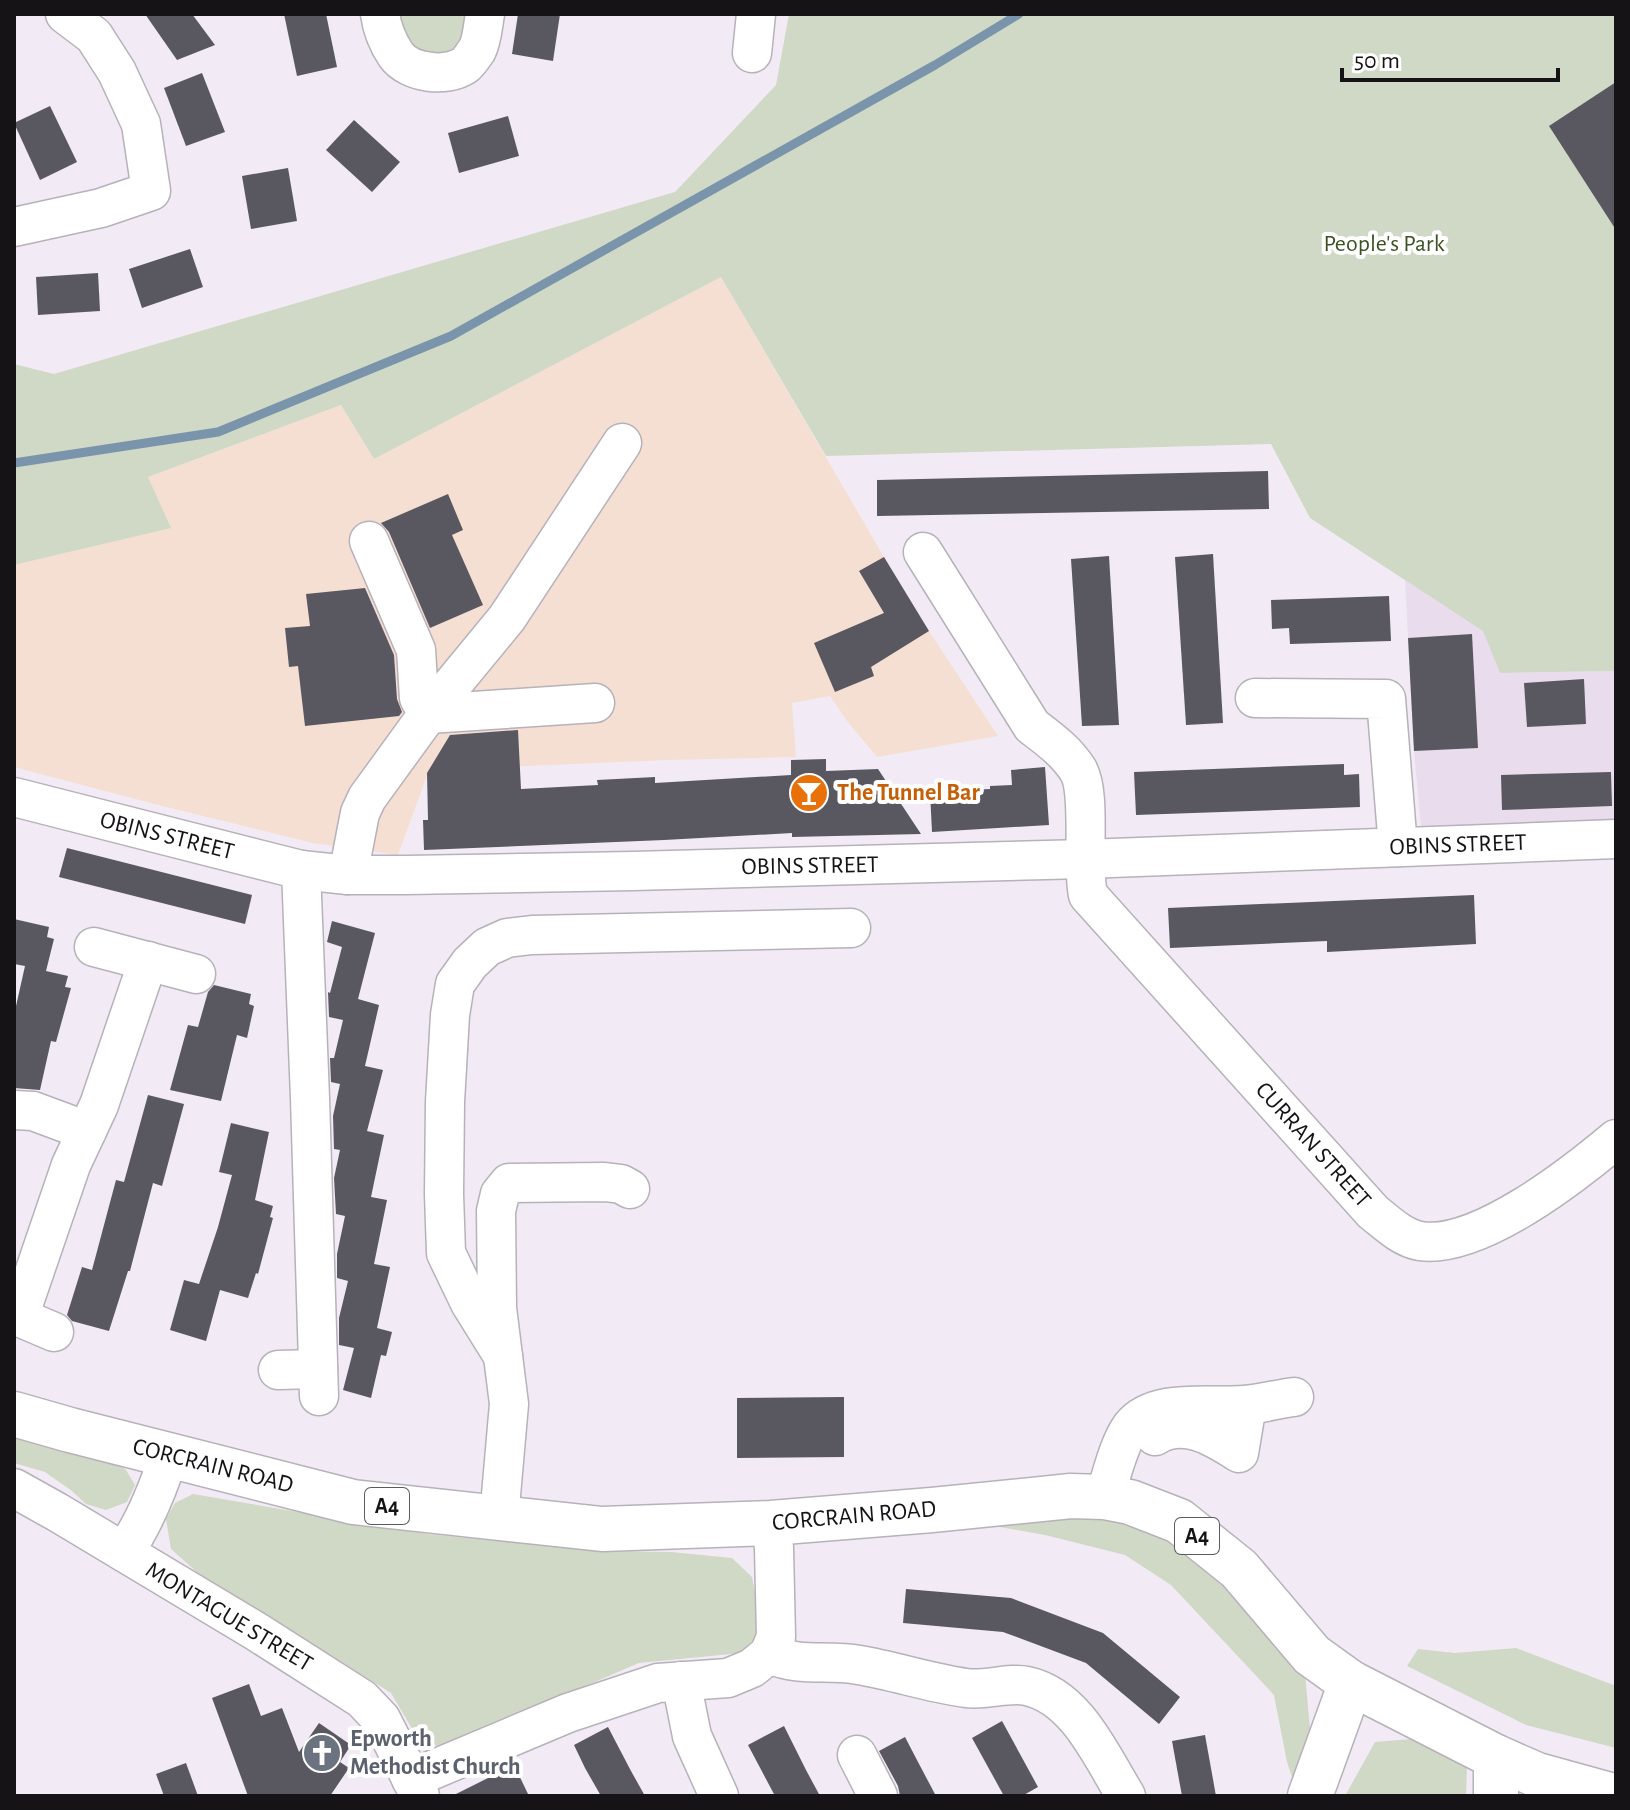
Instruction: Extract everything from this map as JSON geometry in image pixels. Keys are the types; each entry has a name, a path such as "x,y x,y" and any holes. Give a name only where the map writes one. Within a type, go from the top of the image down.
{"main road":[{"name":"CORCRAIN ROAD","path":"14,1414 353,1502 602,1529 771,1523 1071,1496 1117,1500 1179,1521 1239,1569 1312,1655 1496,1776 1537,1775 1560,1788 1613,1796"},
{"path":"1310,1796 1351,1683"}],"street":[{"path":"14,227 101,208 151,191 141,124 117,72 94,36 65,14"},
{"path":"380,14 382,27 396,56 407,65 443,73 465,65 478,49 485,14"},
{"path":"752,53 756,14"},
{"path":"348,875 360,813 367,798 428,714 507,618 622,443"},
{"path":"369,541 416,650 419,698 428,714"},
{"name":"CURRAN STREET","path":"923,552 1032,726 1058,746 1079,772 1085,795 1085,881 1088,895 1373,1212 1398,1232 1420,1241 1447,1240 1499,1222 1579,1170 1616,1139"},
{"path":"1255,698 1386,699 1398,847"},
{"path":"428,714 595,703"},
{"name":"OBINS STREET","path":"16,805 301,870 348,875 1085,859 1616,839"},
{"path":"278,1370 319,1383 301,870"},
{"path":"503,1356 470,1303 446,1253 445,1102 450,1015 455,984 470,963 487,947 507,938 532,935 851,928"},
{"path":"94,947 196,974"},
{"path":"54,1332 17,1316 71,1165 99,1105 148,961"},
{"path":"14,1110 33,1111 87,1131"},
{"path":"499,1518 509,1404 497,1308 496,1211 500,1194 509,1183 605,1182 630,1189"},
{"path":"1117,1500 1125,1438 1145,1415 1166,1407 1247,1405 1294,1397"},
{"path":"1117,1500 1144,1448 1157,1434 1176,1428 1196,1431 1212,1436 1239,1453 1247,1405"},
{"path":"124,1552 135,1536 169,1455"},
{"name":"MONTAGUE STREET","path":"14,1488 362,1699 381,1719 416,1787"},
{"path":"416,1787 568,1713 658,1683 728,1678 752,1668 769,1654 776,1637 771,1523"},
{"path":"769,1654 799,1663 857,1664 971,1689 1026,1686 1056,1698 1078,1718 1126,1796"},
{"path":"681,1681 692,1736 719,1796"},
{"path":"857,1755 878,1796"}],"shaded area":[{"path":"721,277 884,557 998,736 877,757 830,696 792,703 796,757 429,770 398,855 313,843 14,767 14,565 170,528 148,477 341,405 374,459"},
{"path":"1405,580 1484,631 1500,673 1616,671 1616,819 1421,828"}],"green space":[{"path":"392,14 471,14 463,49 441,64 409,49"},
{"name":"People's Park","path":"789,14 1616,14 1616,671 1500,673 1483,631 1310,518 1271,444 826,456 721,277 374,459 341,405 148,477 171,528 14,565 14,364 54,374 675,192 776,85"},
{"path":"14,1433 114,1461 126,1470 135,1485 127,1502 106,1510 86,1504 45,1472 14,1463"},
{"path":"193,1494 427,1534 600,1551 671,1552 732,1558 752,1577 759,1614 757,1636 741,1653 639,1663 490,1727 437,1746 414,1732 391,1693 217,1590 171,1549 166,1519 175,1503"},
{"path":"1122,1510 1186,1540 1305,1674 1310,1728 1295,1786 1274,1695 1171,1585 1125,1555 1045,1535 972,1522"},
{"path":"1516,1648 1616,1686 1616,1748 1526,1725 1407,1666 1418,1649 1455,1653"},
{"path":"1424,1738 1467,1766 1466,1796 1345,1796 1375,1742"}],"building":[{"path":"145,14 192,14 215,45 177,60"},
{"path":"284,14 326,14 337,67 297,76"},
{"path":"518,14 560,14 553,61 512,54"},
{"path":"202,73 225,132 186,146 164,88"},
{"path":"1616,82 1616,230 1549,126"},
{"path":"50,106 77,162 40,180 14,123"},
{"path":"508,116 519,156 459,173 448,133"},
{"path":"354,120 400,162 372,192 326,150"},
{"path":"288,168 297,221 251,229 242,176"},
{"path":"190,249 203,287 142,308 129,269"},
{"path":"98,273 100,311 38,315 36,277"},
{"path":"1268,471 1269,509 877,516 877,480"},
{"path":"448,494 463,530 452,535 483,605 430,628 389,532 381,523"},
{"path":"1213,554 1223,723 1186,725 1175,557"},
{"path":"1109,556 1119,725 1082,726 1071,559"},
{"path":"884,557 929,631 871,667 874,676 835,692 814,643 884,613 859,571"},
{"path":"365,588 394,655 397,699 402,712 399,716 305,726 298,666 289,667 285,628 310,626 306,594"},
{"path":"1389,596 1391,641 1290,644 1289,628 1272,629 1271,600"},
{"path":"1472,634 1478,748 1414,751 1408,638"},
{"path":"1584,679 1586,724 1527,727 1524,683"},
{"path":"518,730 521,789 598,785 597,780 655,777 655,783 791,775 791,760 826,759 826,771 878,769 921,834 792,837 792,833 424,850 423,820 428,820 427,773 450,735"},
{"path":"1344,764 1344,775 1359,774 1360,807 1136,815 1134,772"},
{"path":"1045,767 1049,825 932,832 930,792 1012,785 1011,770"},
{"path":"1611,772 1612,806 1502,810 1501,775"},
{"path":"67,848 252,895 245,924 59,877"},
{"path":"1474,895 1476,944 1327,952 1327,941 1170,948 1168,908"},
{"path":"14,919 49,927 47,937 54,939 46,971 68,976 65,987 71,988 56,1042 51,1041 40,1090 14,1088 14,1015 25,966 14,964"},
{"path":"332,921 375,933 358,999 379,1005 365,1066 383,1070 367,1131 384,1135 371,1197 387,1200 374,1264 390,1267 377,1328 392,1332 386,1356 381,1355 371,1398 343,1390 354,1348 339,1345 339,1318 348,1281 337,1278 337,1254 345,1216 336,1214 334,1178 340,1150 334,1149 333,1116 340,1084 331,1082 330,1058 334,1058 343,1020 329,1017 328,992 342,947 327,942"},
{"path":"214,985 251,994 249,1004 254,1006 247,1038 237,1035 221,1101 170,1090 188,1025 198,1027 208,992"},
{"path":"148,1095 184,1104 162,1186 153,1183 130,1271 109,1331 72,1321 67,1315 82,1267 92,1270 116,1180 124,1182"},
{"path":"231,1123 269,1132 255,1200 273,1206 270,1217 273,1218 248,1298 220,1290 206,1341 170,1330 184,1280 199,1284 218,1227 232,1175 219,1172"},
{"path":"844,1397 844,1457 737,1458 737,1398"},
{"path":"906,1589 1011,1598 1103,1633 1180,1697 1159,1724 1086,1663 1003,1632 903,1623"},
{"path":"249,1684 261,1716 282,1708 299,1752 319,1723 351,1745 340,1762 349,1768 330,1796 248,1796 212,1698"},
{"path":"1002,1721 1038,1787 1022,1796 1004,1796 972,1738"},
{"path":"784,1726 820,1796 775,1796 748,1745"},
{"path":"608,1727 645,1796 601,1796 585,1768 574,1745"},
{"path":"1205,1735 1216,1796 1182,1796 1172,1741"},
{"path":"905,1737 936,1796 900,1796 898,1786 879,1751"},
{"path":"186,1763 198,1796 164,1796 156,1774"},
{"path":"514,1765 529,1796 452,1796"}],"waterway":[{"path":"14,463 218,432 451,336 935,65 1019,14"}],"place":[{"name":"The Tunnel Bar","path":"809,793"},
{"name":"Epworth Methodist Church","path":"322,1753"}]}
